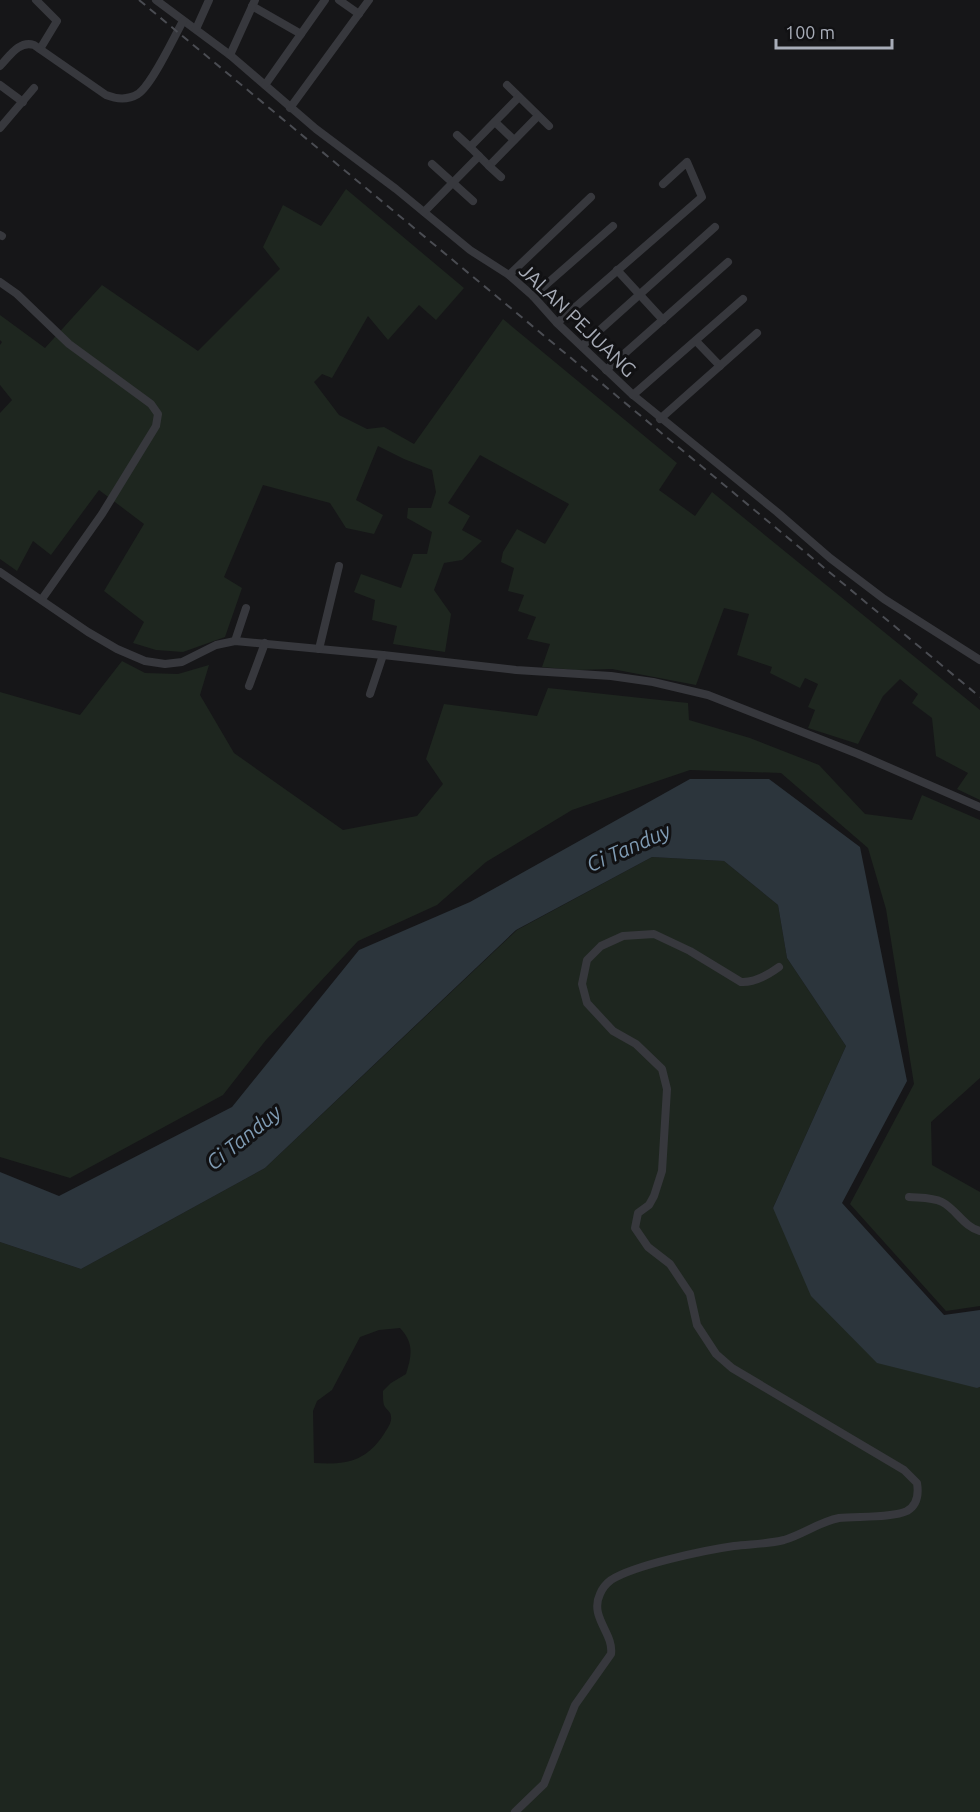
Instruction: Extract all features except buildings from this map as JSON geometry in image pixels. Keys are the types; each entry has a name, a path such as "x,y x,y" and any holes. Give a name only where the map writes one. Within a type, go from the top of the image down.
{"street":[{"path":"36,0 57,21 40,49"},
{"name":"JALAN PEJUANG","path":"156,0 230,55 290,108 470,249 509,275 606,370 660,419 866,585 980,660"},
{"path":"195,29 209,0"},
{"path":"265,85 324,2 313,0"},
{"path":"339,0 359,15"},
{"path":"290,108 369,0"},
{"path":"230,55 254,3 301,34"},
{"path":"0,66 27,43 40,49 106,95 116,99 129,97 138,94 147,84 183,21"},
{"path":"0,85 23,102"},
{"path":"507,86 549,126"},
{"path":"0,128 34,88"},
{"path":"470,147 519,97"},
{"path":"489,166 538,116"},
{"path":"495,122 514,140"},
{"path":"458,135 501,177"},
{"path":"424,212 479,156"},
{"path":"557,323 702,197 687,162 663,184"},
{"path":"432,164 473,201"},
{"path":"509,275 591,197"},
{"path":"533,296 613,226"},
{"path":"582,346 715,227"},
{"path":"606,370 728,262"},
{"path":"617,270 663,320"},
{"path":"0,282 69,344 151,404 158,414 156,426 102,514 42,599"},
{"path":"633,395 743,299"},
{"path":"660,419 757,333"},
{"path":"696,341 720,366"},
{"path":"319,650 339,566"},
{"path":"0,572 88,632 117,649 145,661 165,664 182,662 216,645 235,641 516,670 611,676 708,695 888,766 980,807"},
{"path":"235,641 246,608"},
{"path":"249,687 265,643"},
{"path":"369,694 383,655"},
{"path":"515,1812 544,1784 575,1705 611,1654 612,1646 600,1620 598,1609 600,1594 611,1580 651,1565 732,1547 784,1540 820,1523 837,1519 903,1513 914,1505 917,1498 917,1483 904,1470 732,1368 716,1354 697,1325 690,1294 670,1264 648,1247 635,1228 638,1213 649,1204 654,1196 662,1171 667,1089 662,1069 636,1044 613,1031 587,1003 582,984 587,960 601,946 623,936 654,934 690,951 741,982 764,978 780,967"},
{"path":"909,1197 928,1198 942,1202 980,1231"}],"shaded area":[{"path":"346,189 464,288 436,320 419,305 388,340 368,316 332,378 322,374 314,382 339,415 367,429 384,427 414,444 503,319 677,463 659,490 695,516 712,492 980,710 980,800 957,789 968,773 936,756 932,718 912,703 918,694 900,679 883,696 858,744 808,728 815,710 808,707 818,684 805,678 800,688 770,673 772,667 737,655 749,614 724,608 696,685 612,669 576,670 542,667 550,644 527,639 536,617 518,611 524,595 508,591 514,568 501,562 503,552 517,529 545,544 569,504 480,455 448,503 470,516 462,530 482,541 462,560 444,563 434,590 451,614 445,652 393,644 397,626 372,620 375,600 354,592 361,574 401,588 413,554 427,554 432,532 407,518 408,508 431,508 436,492 432,470 378,446 356,500 383,515 374,534 346,528 330,503 263,485 224,577 242,588 225,637 183,652 156,650 133,643 144,622 104,591 144,524 99,490 51,555 33,541 17,571 0,559 0,413 12,400 0,385 0,345 2,342 0,340 0,315 45,348 102,285 198,351 280,269 263,247 283,205 321,226"},
{"path":"122,661 145,673 178,674 209,665 200,695 234,753 343,830 417,816 443,784 426,759 444,704 537,716 548,688 688,703 689,720 750,738 819,765 865,814 912,820 922,795 980,820 980,1078 931,1122 932,1165 980,1192 980,1306 946,1311 850,1204 914,1084 886,909 868,848 781,773 690,770 572,810 486,862 437,905 358,941 266,1040 223,1095 70,1178 0,1157 0,692 80,715"},
{"path":"652,857 724,861 778,905 787,958 846,1046 773,1208 977,1388 980,1387 980,1812 0,1812 0,1242 81,1269 265,1168 517,930","holes":["400,1328 410,1344 410,1361 406,1374 383,1391 384,1405 391,1419 384,1434 370,1451 354,1460 314,1463 313,1411 317,1401 332,1390 360,1337 379,1330"]}],"water":[{"name":"Ci Tanduy","path":"690,779 769,779 860,847 907,1081 842,1203 944,1315 980,1310 980,1387 877,1363 811,1296 773,1208 846,1046 787,958 778,905 724,861 652,857 516,930 265,1168 81,1269 0,1242 0,1172 59,1196 232,1107 359,950 470,902"}],"railway":[{"path":"139,0 980,697"}]}
